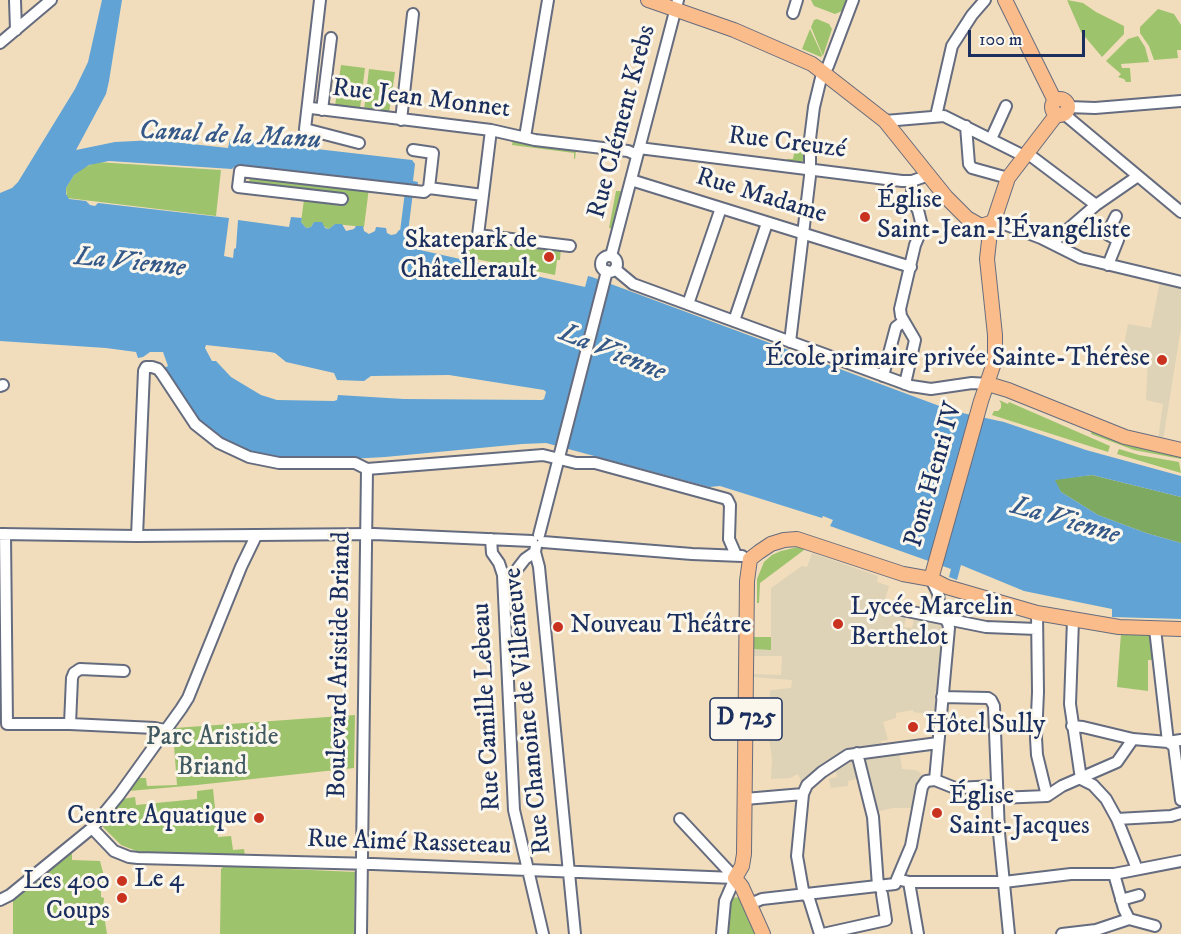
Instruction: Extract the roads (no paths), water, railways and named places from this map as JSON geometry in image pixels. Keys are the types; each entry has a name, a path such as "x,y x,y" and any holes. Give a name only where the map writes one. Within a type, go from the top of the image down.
{"main road":[{"path":"648,0 677,5 812,64 885,121 966,218 981,226 993,222"},
{"path":"1005,0 1061,109"},
{"name":"Pont Henri IV","path":"931,579 994,368 996,352 987,259 993,222 1008,178 1061,109"},
{"path":"988,384 1125,437 1181,450"},
{"path":"750,559 771,544 797,539 903,574 931,579 947,587 1037,613 1119,627 1181,629"},
{"name":"D 725","path":"735,878 742,866 744,854 747,581 750,559"},
{"path":"735,878 742,887 763,934"}],"street":[{"path":"15,0 16,30"},
{"path":"0,43 51,0"},
{"path":"320,0 305,129 359,143"},
{"path":"525,137 548,0"},
{"path":"793,13 797,0"},
{"path":"790,342 810,170 811,127 818,90 853,0"},
{"path":"936,116 952,46 972,15 985,0"},
{"name":"Rue Clément Krebs","path":"609,273 602,267 602,262 606,256 611,256 677,5"},
{"path":"401,120 413,14"},
{"path":"322,110 331,38"},
{"path":"1061,109 1181,101"},
{"path":"991,139 1006,106"},
{"name":"Rue Jean Monnet","path":"311,108 491,130 525,137"},
{"path":"1061,109 1181,212"},
{"path":"885,121 944,116 1025,155 1096,205"},
{"path":"966,126 969,164 972,168 1008,178"},
{"path":"491,130 478,235 570,246"},
{"name":"Rue Creuzé","path":"525,137 628,151 912,181 929,176"},
{"path":"342,199 238,187 240,171 424,192 429,188 433,153 413,150"},
{"path":"1052,243 1096,205 1138,176"},
{"name":"Rue Madame","path":"631,180 911,267"},
{"path":"905,384 915,340 900,309 921,222 918,210 912,201 912,181"},
{"path":"429,188 483,195"},
{"path":"688,304 722,208"},
{"path":"1108,265 1118,240 1107,234 1116,216"},
{"path":"993,222 999,222 1052,243 1081,258 1180,280"},
{"path":"734,321 767,223"},
{"path":"537,543 609,273 633,284 905,384 931,388 972,383 988,384"},
{"path":"883,376 896,327 904,321"},
{"path":"137,536 143,387 146,367 158,369 195,424 219,442 249,457 279,463 355,463 366,469 560,453 576,463 595,463 727,499 730,505 729,539 736,555"},
{"name":"Boulevard Aristide Briand","path":"361,934 366,469"},
{"path":"165,730 70,724 3,724 2,534 256,536 365,534 491,539 736,555 750,559"},
{"path":"1,900 92,828 188,698 241,567 256,536"},
{"path":"491,539 492,553 499,563 503,578"},
{"name":"Rue Camille Lebeau","path":"503,578 508,581 537,543"},
{"name":"Rue Chanoine de Villeneuve","path":"537,543 575,934"},
{"name":"Rue Camille Lebeau","path":"503,578 514,810 543,934"},
{"path":"931,579 938,593 938,608 949,628 935,780"},
{"path":"892,608 986,627 1037,629"},
{"path":"1037,613 1037,755 1047,796"},
{"path":"1073,620 1072,726 1081,779 1100,791 1117,819 1137,869"},
{"path":"1155,629 1168,742 1174,746 1181,800"},
{"path":"70,724 74,673 80,669 124,670"},
{"path":"942,697 988,699 993,702 1001,855 1009,934"},
{"path":"1072,726 1133,739 1168,742 1181,740"},
{"path":"998,798 1047,796 1062,786 1117,762 1133,739"},
{"path":"857,753 873,817 880,890 886,920 821,934 806,894 797,856 803,794 807,785 848,755 857,753 938,743"},
{"path":"750,904 762,900 806,894 880,890 895,884 913,837 922,788 926,781 935,780 955,788 997,786"},
{"path":"745,800 803,794"},
{"path":"1117,819 1171,816 1181,813"},
{"path":"680,819 735,878 725,900 722,934"},
{"name":"Rue Aimé Rasseteau","path":"92,828 114,850 129,857 138,858 735,878"},
{"path":"897,879 909,882 1004,882 1071,874 1114,874 1181,861"},
{"path":"1114,874 1121,900 1133,920 1136,934"},
{"path":"909,882 918,934"},
{"path":"1121,900 1139,896"},
{"path":"1062,934 1096,930 1133,920 1155,926"}],"water":[{"name":"La Vienne","path":"102,0 122,0 106,94 76,150 115,142 155,140 228,148 230,139 412,160 415,164 413,181 418,182 417,188 248,166 232,169 109,161 89,165 74,175 66,188 69,199 86,201 95,206 98,203 229,218 224,256 233,258 238,220 289,227 291,217 302,218 301,222 306,228 311,227 314,222 322,222 325,228 329,229 335,224 342,224 346,231 356,226 363,226 364,231 369,234 375,231 376,227 386,228 387,233 391,235 396,234 399,230 409,231 411,244 420,250 585,287 588,276 592,277 953,411 1004,422 1086,450 1181,476 1181,497 1092,475 1055,480 1061,492 1098,515 1181,543 1181,619 1112,617 1112,609 1024,591 961,565 957,580 949,577 951,569 830,526 833,520 823,516 822,518 720,486 709,487 546,443 333,460 269,458 248,453 218,438 198,422 162,369 168,366 163,352 150,352 138,358 136,352 106,348 0,341 0,193 12,188 18,182 75,89 88,62","holes":["206,345 275,353 286,362 334,373 337,380 364,381 371,376 449,375 546,392 542,400 404,399 338,395 337,400 334,401 277,400 261,395 231,377 216,361 212,361 205,348"]}],"waterway":[{"path":"403,240 410,184"}],"place":[{"name":"Église Saint-Jean-l'Évangéliste","path":"865,217"},
{"name":"Skatepark de Châtellerault","path":"549,257"},
{"name":"École primaire privée Sainte-Thérèse","path":"1162,360"},
{"name":"Lycée Marcelin Berthelot","path":"838,624"},
{"name":"Nouveau Théâtre","path":"558,627"},
{"name":"Hôtel Sully","path":"913,727"},
{"name":"Église Saint-Jacques","path":"937,813"},
{"name":"Centre Aquatique","path":"259,818"},
{"name":"Le 4","path":"122,881"},
{"name":"Les 400 Coups","path":"122,898"}],"water label":[{"name":"Canal de la Manu","path":"230,137"}],"park label":[{"name":"Parc Aristide Briand","path":"212,754"}]}
